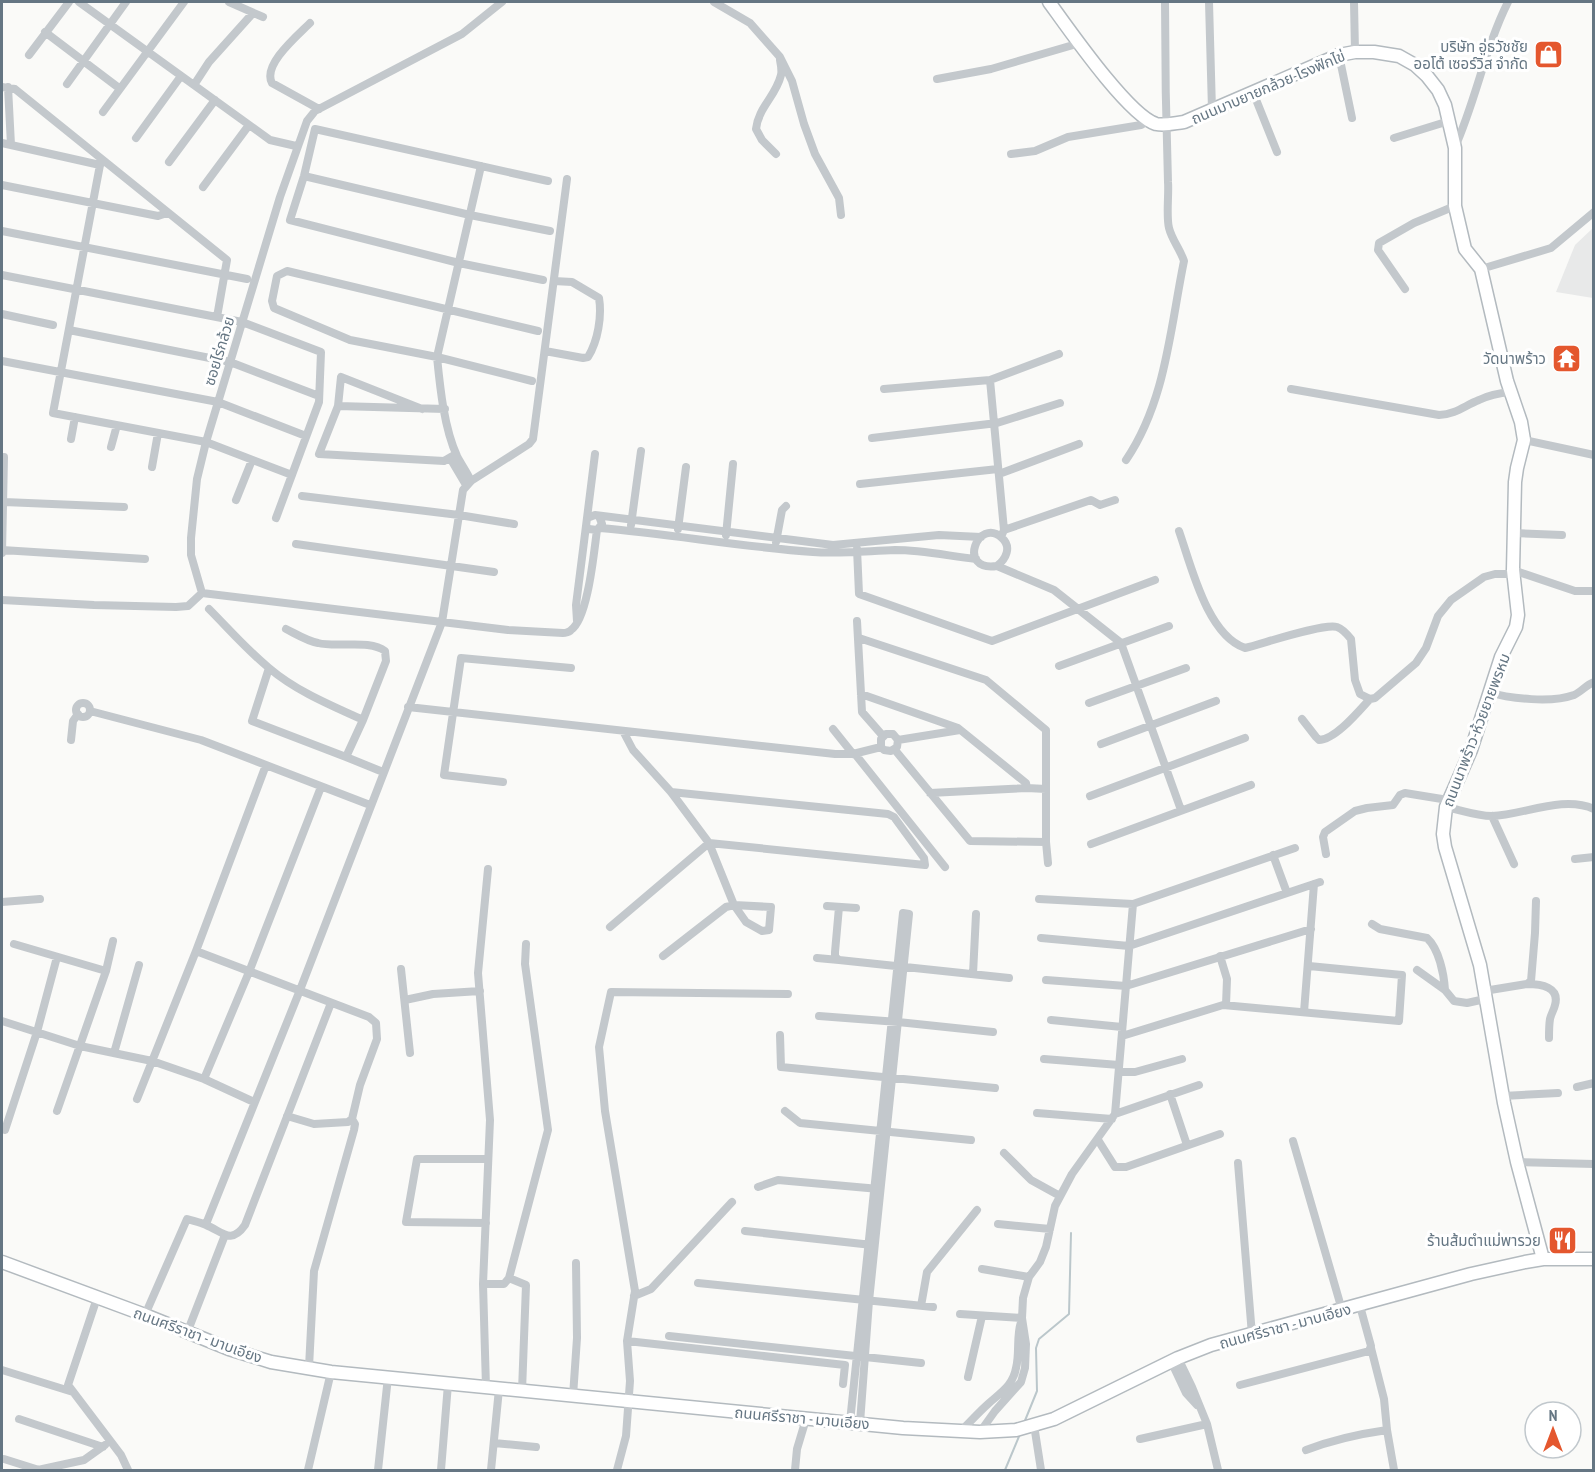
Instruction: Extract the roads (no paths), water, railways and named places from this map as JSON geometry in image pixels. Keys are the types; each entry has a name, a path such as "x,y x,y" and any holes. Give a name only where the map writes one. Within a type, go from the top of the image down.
{"street":[{"path":"29,56 69,2"},
{"path":"79,2 270,140 296,146"},
{"path":"67,84 126,2"},
{"path":"103,112 184,2"},
{"path":"228,2 263,17"},
{"path":"310,23 281,53 269,78 272,83 319,109 462,34 502,2"},
{"path":"714,2 750,23 780,57 792,81 815,154 839,198 841,215"},
{"path":"1048,2 1106,78 1137,111 1149,120 1165,125"},
{"path":"1126,460 1133,450 1158,392 1184,261 1169,229 1168,219 1165,2"},
{"path":"1209,2 1212,110"},
{"path":"1354,2 1355,52"},
{"path":"1455,148 1478,87 1495,28 1508,2"},
{"path":"194,85 209,62 253,13"},
{"path":"45,32 119,88"},
{"path":"938,79 992,69 1080,43"},
{"name":"ถนนมาบยายกล้วย-โรงฟักไข่","path":"1165,125 1184,122 1339,56 1355,52 1387,53 1399,56 1415,65 1438,90 1449,121 1455,148 1455,206 1465,249 1481,269"},
{"path":"1339,56 1352,118"},
{"path":"776,154 762,140 756,129 760,111 771,98 781,75 780,57"},
{"path":"136,138 181,76"},
{"path":"11,145 4,87 15,89 102,163 227,260 217,317"},
{"path":"1253,92 1277,152"},
{"path":"169,162 215,100"},
{"name":"ซอยไร่กล้วย","path":"202,593 190,555 197,479 206,442 296,146 307,121 319,109"},
{"path":"1011,154 1035,151 1068,137 1141,125 1149,120"},
{"path":"1394,138 1449,121"},
{"path":"202,187 249,125"},
{"path":"543,280 459,262 290,219 304,176 315,129 548,181"},
{"path":"2,143 102,163"},
{"path":"102,163 53,413 206,442 292,475"},
{"path":"469,483 453,456 437,357 481,166"},
{"path":"304,176 470,215 550,231"},
{"path":"206,1224 300,990 442,622 463,490 469,483 529,444 533,439 567,179"},
{"path":"2,186 158,216 166,213"},
{"path":"1406,289 1378,250 1379,243 1414,223 1455,206"},
{"path":"1481,269 1551,248 1593,212"},
{"path":"2,231 247,279"},
{"name":"ถนนนาพร้าว-ห้วยยายพรหม","path":"1481,269 1524,441 1516,474 1513,572 1517,609 1516,627 1501,657 1471,750 1447,803 1443,834 1480,965 1517,1162 1543,1259"},
{"path":"532,381 437,357 350,340 274,308 272,301 277,276 287,272 538,331"},
{"path":"2,275 242,322 321,352 319,396 276,518"},
{"path":"545,351 588,357 595,342 599,318 599,298 572,282 554,281"},
{"path":"2,314 53,325"},
{"path":"69,330 230,362 319,396"},
{"path":"884,389 990,380 1059,354"},
{"path":"2,361 218,402 306,436"},
{"path":"422,408 340,377 338,406 319,454 444,461 453,456"},
{"path":"990,380 999,472 1002,534 1007,546 1007,554 1004,561 997,566 982,565 976,559 974,551 975,543 981,537 988,534 1002,534 1091,500 1100,505 1115,500"},
{"path":"1291,389 1439,415 1452,415 1477,400 1493,394 1511,392"},
{"path":"872,438 994,424 1060,403"},
{"path":"338,406 445,409"},
{"path":"71,439 75,417"},
{"path":"111,447 117,425"},
{"path":"152,467 158,433"},
{"path":"1524,441 1593,455"},
{"path":"860,484 999,472 1080,444"},
{"path":"631,530 641,452"},
{"path":"577,625 576,605 595,454"},
{"path":"4,457 2,551 145,559"},
{"path":"236,500 252,460"},
{"path":"725,542 733,464"},
{"path":"678,531 686,467"},
{"path":"302,496 514,524"},
{"path":"4,502 124,507"},
{"path":"775,548 782,510 786,506"},
{"path":"587,522 595,515 725,542 812,552 857,553 896,550 976,559"},
{"path":"2,600 176,607 188,606 202,593 508,630 563,633 571,631 577,625 585,606 601,520 599,516"},
{"path":"587,522 592,531 599,529 726,532 832,545 939,536 981,537"},
{"path":"1179,531 1206,606 1223,632 1238,646 1245,648 1300,633 1331,626 1337,627 1351,639 1360,694 1370,699"},
{"path":"1514,533 1562,535"},
{"path":"856,542 859,594 992,641 1155,580"},
{"path":"296,544 494,572"},
{"path":"997,566 1054,590 1121,643 1181,810"},
{"path":"1302,719 1319,740 1326,739 1343,726 1370,699 1375,698 1416,663 1426,648 1438,616 1450,600 1484,578 1513,572 1575,591 1593,591"},
{"path":"209,609 268,668 314,697 363,720"},
{"path":"857,621 862,712 883,736"},
{"path":"1059,666 1169,626"},
{"path":"286,630 318,644 367,646 386,651 386,661 346,757"},
{"path":"859,638 986,680 1046,730 1048,863"},
{"path":"503,782 444,775 461,658 571,668"},
{"path":"268,668 252,721 383,772"},
{"path":"1089,703 1186,668"},
{"path":"1488,692 1507,697 1562,698 1577,694 1593,682"},
{"path":"861,694 961,730 1026,783 1027,788"},
{"path":"1101,744 1216,701"},
{"path":"71,740 72,726 78,714 77,708 82,704 88,705 90,711 201,740 370,806"},
{"path":"408,707 836,754 854,754 881,747 887,751 895,750"},
{"path":"833,729 945,867"},
{"path":"898,740 961,730"},
{"path":"623,731 633,750 671,792 709,843 734,905 746,922 762,931 769,930 771,907 734,905 726,907 663,956"},
{"path":"881,747 880,739 886,734 893,734 898,740"},
{"path":"1090,796 1245,738"},
{"path":"895,750 898,740"},
{"path":"895,750 970,841 1046,842"},
{"path":"137,1099 266,765"},
{"path":"1091,844 1251,785"},
{"path":"204,1079 249,972 321,787"},
{"path":"930,793 1046,789"},
{"path":"610,927 709,843 925,865 924,858 894,817 888,814 671,792"},
{"path":"1326,854 1323,837 1325,832 1356,811 1393,805 1400,795 1405,794 1492,816 1548,806 1580,804 1593,809"},
{"path":"1492,816 1514,864"},
{"path":"1039,899 1133,904 1295,848"},
{"path":"1273,855 1287,893"},
{"path":"1575,860 1593,856"},
{"path":"486,1387 483,1284 490,1120 478,973 488,869"},
{"path":"1041,938 1129,946 1317,883 1304,1012"},
{"path":"2,902 40,899"},
{"path":"1527,984 1532,977 1536,901"},
{"path":"980,1432 995,1410 1021,1382 1025,1368 1026,1344 1022,1318 1023,1298 1029,1276 1040,1263 1046,1247 1055,1206 1072,1174 1113,1117 1133,904"},
{"path":"827,906 856,908"},
{"path":"839,907 835,952 835,957 839,960"},
{"path":"855,1422 895,1021 909,914 903,913 901,967"},
{"path":"973,974 976,914"},
{"path":"1372,924 1380,929 1427,938 1432,943 1445,990"},
{"path":"1046,980 1126,986 1311,929"},
{"path":"57,1111 106,971 113,941"},
{"path":"14,944 106,971"},
{"path":"483,1284 504,1284 509,1278 548,1130 525,964 526,944"},
{"path":"196,951 369,1017 376,1023 377,1039 360,1085 352,1119 355,1124 354,1130 315,1271 309,1367"},
{"path":"1220,956 1227,979 1226,1005"},
{"path":"4,1130 37,1032 57,957"},
{"path":"817,958 1009,978"},
{"path":"114,1053 140,965"},
{"path":"1051,1020 1122,1032 1226,1005 1399,1021 1402,975 1309,966"},
{"path":"402,969 410,1053"},
{"path":"1417,970 1460,1004 1527,984 1553,990 1556,1003 1550,1020 1550,1038"},
{"path":"405,1000 433,994 480,991"},
{"path":"617,1470 626,1436 630,1381 627,1341 634,1296 605,1111 598,1047 611,992 788,994"},
{"path":"145,1315 187,1219 206,1224 225,1235 233,1236 239,1233 244,1225 331,1003"},
{"path":"819,1016 895,1021 993,1032"},
{"path":"2,1021 80,1046 152,1062 204,1079 254,1102"},
{"path":"780,1035 780,1066 995,1088"},
{"path":"1044,1059 1135,1072 1182,1059"},
{"path":"1577,1087 1593,1083"},
{"path":"1037,1113 1113,1117 1199,1085"},
{"path":"1503,1096 1558,1093"},
{"path":"1170,1094 1187,1145"},
{"path":"785,1111 800,1123 971,1140"},
{"path":"287,1116 315,1125 348,1122 352,1119"},
{"path":"1098,1140 1115,1167 1126,1167 1220,1134"},
{"path":"1293,1141 1342,1310"},
{"path":"1004,1153 1030,1180 1060,1196"},
{"path":"486,1223 406,1222 417,1159 488,1159"},
{"path":"1517,1162 1593,1164"},
{"path":"1238,1163 1252,1335"},
{"path":"758,1187 778,1180 878,1189"},
{"path":"634,1296 651,1289 732,1202"},
{"path":"921,1306 927,1272 977,1210"},
{"path":"998,1224 1050,1230"},
{"path":"745,1231 872,1245"},
{"path":"187,1333 225,1235"},
{"name":"ถนนศรีราชา - มาบเอียง","path":"2,1265 145,1315 229,1349 271,1362 331,1372 448,1384 903,1428 980,1432 1017,1430 1054,1419 1174,1359 1211,1346 1471,1274 1543,1259 1593,1259"},
{"path":"573,1396 577,1338 576,1263"},
{"path":"982,1269 1029,1276"},
{"path":"509,1278 526,1285 522,1391"},
{"path":"698,1283 933,1307"},
{"path":"97,1298 68,1385 106,1444"},
{"path":"1360,1306 1384,1399 1394,1470"},
{"path":"960,1314 1022,1318"},
{"path":"968,1377 982,1316"},
{"path":"962,1431 990,1401 997,1398 1014,1376 1017,1366 1018,1331 1022,1318"},
{"path":"669,1336 921,1363"},
{"path":"627,1341 845,1365 843,1384"},
{"path":"1240,1385 1369,1351 1371,1348"},
{"path":"1174,1359 1186,1393 1199,1407 1207,1424 1218,1470"},
{"path":"2,1370 74,1392"},
{"path":"308,1470 331,1372"},
{"path":"378,1470 388,1377"},
{"path":"441,1470 448,1384"},
{"path":"491,1470 499,1389"},
{"path":"19,1419 106,1444 121,1455 128,1470"},
{"path":"795,1470 797,1449 806,1419"},
{"path":"1140,1439 1207,1424"},
{"path":"1034,1425 1041,1470"},
{"path":"1306,1450 1342,1439 1387,1430"},
{"path":"494,1443 536,1447"},
{"path":"4,1459 39,1470 84,1460 106,1444"}],"waterway":[{"path":"1024,1423 1037,1391 1036,1348 1039,1339 1069,1314 1071,1233"},
{"path":"1005,1470 1020,1434"}],"place":[{"name":"บริษัท อู่ธวัชชัย ออโต้ เซอร์วิส จำกัด","path":"1549,55"},
{"name":"วัดนาพร้าว","path":"1567,358"},
{"name":"ร้านส้มตำแม่พารวย","path":"1562,1240"}]}
